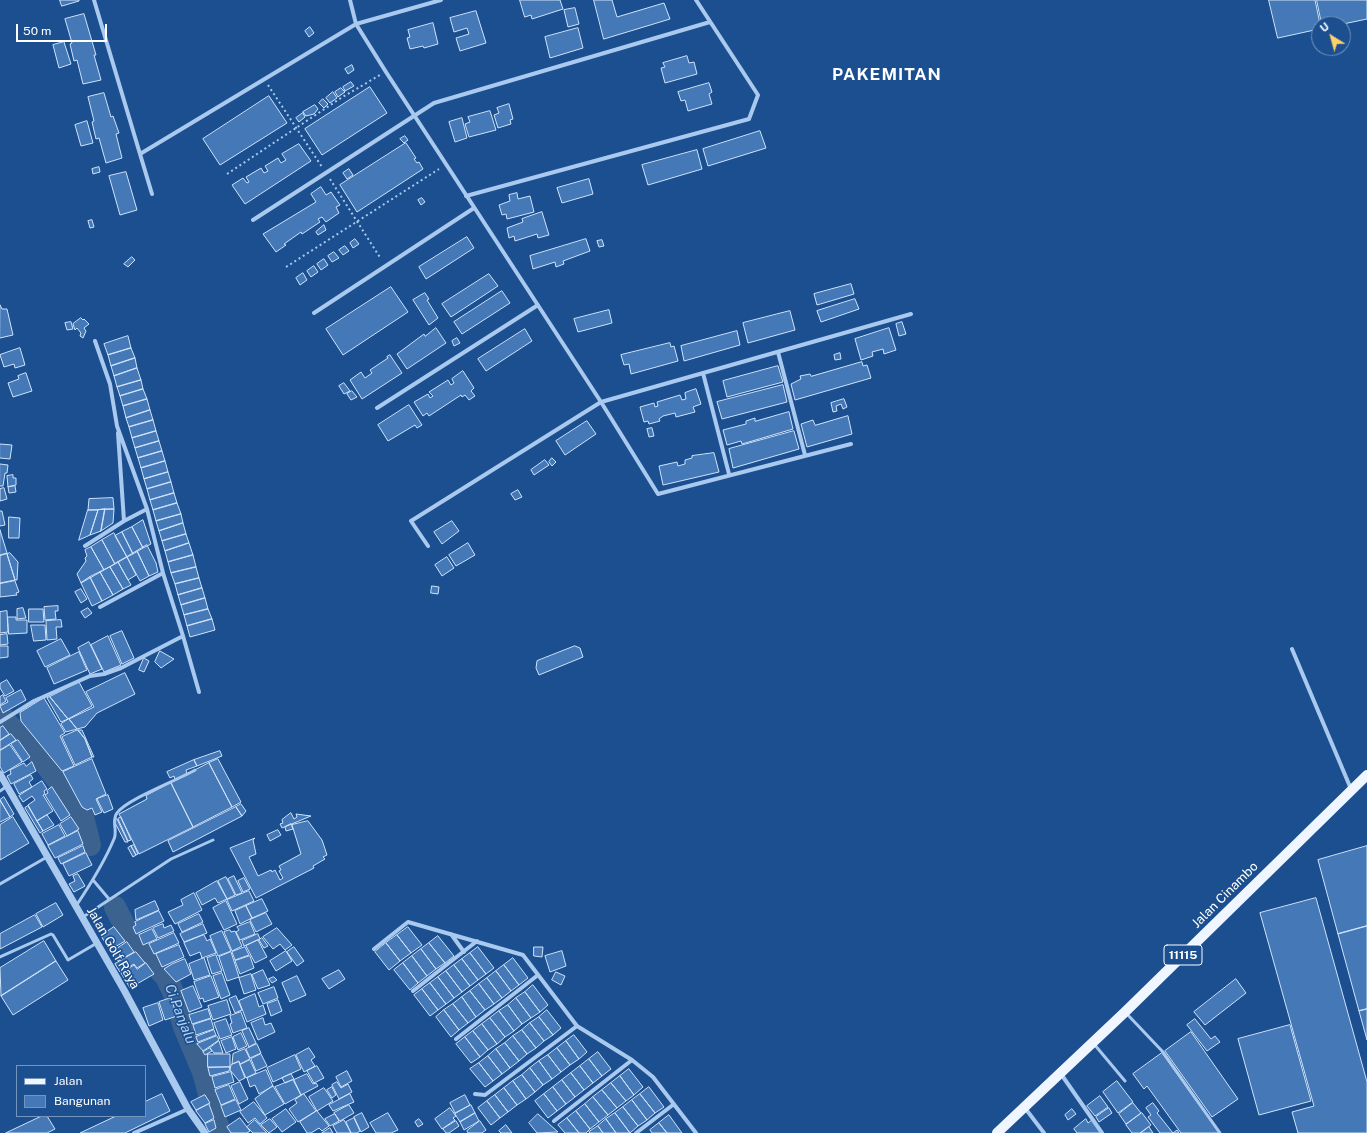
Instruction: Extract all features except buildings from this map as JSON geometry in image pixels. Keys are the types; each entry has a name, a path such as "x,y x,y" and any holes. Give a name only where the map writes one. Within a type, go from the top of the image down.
{"main road":[{"name":"Jalan Cinambo","path":"997,1133 1125,1012 1367,775"}],"street":[{"path":"94,0 152,194"},
{"path":"350,0 356,24 466,196 601,402 658,494 729,474 851,444"},
{"path":"140,154 356,24 441,0"},
{"path":"466,196 749,119 758,95 696,0"},
{"path":"253,220 434,104 710,22"},
{"path":"314,313 474,208"},
{"path":"377,408 538,305"},
{"path":"428,546 412,521 601,402 911,314"},
{"path":"95,342 110,384 117,426 124,521"},
{"path":"778,352 805,455"},
{"path":"703,373 729,474"},
{"path":"117,426 147,509 163,573 199,692"},
{"path":"85,546 124,521 147,509"},
{"path":"100,607 163,573"},
{"path":"0,722 34,701 90,676 104,674 121,668 183,636"},
{"path":"1292,649 1351,790"},
{"name":"Jalan Golf Raya","path":"0,774 83,917 190,1112 205,1133"},
{"path":"374,949 408,922 523,955 577,1026 632,1060 653,1077 696,1133"},
{"path":"451,934 464,952"},
{"path":"413,991 477,941"},
{"path":"456,1039 538,976"},
{"path":"475,1094 486,1095 577,1026"},
{"path":"554,1121 632,1060"},
{"path":"1060,1072 1102,1133"},
{"path":"636,1133 674,1104"},
{"path":"1025,1108 1044,1133"},
{"path":"134,1133 190,1112"}],"lane":[{"path":"76,906 93,880 115,837 114,820 116,813 121,808 143,796 195,770"},
{"path":"0,791 7,786"},
{"path":"83,917 171,859 213,840"},
{"path":"0,884 47,856"},
{"path":"93,880 109,899"},
{"path":"0,957 51,934 68,960 97,943"},
{"path":"1125,1012 1163,1052 1220,1133"},
{"path":"1092,1042 1125,1081"}],"path":[{"path":"227,174 341,98 386,72"},
{"path":"286,267 446,165"}],"waterway":[{"name":"Ci Panjalu","path":"0,714 8,724 32,746 72,800 83,817 90,845"},
{"name":"Ci Panjalu","path":"115,907 132,940 166,977 175,996 184,1027 203,1072 217,1124 222,1133"}],"district":[{"name":"PAKEMITAN","path":"887,75"}]}
